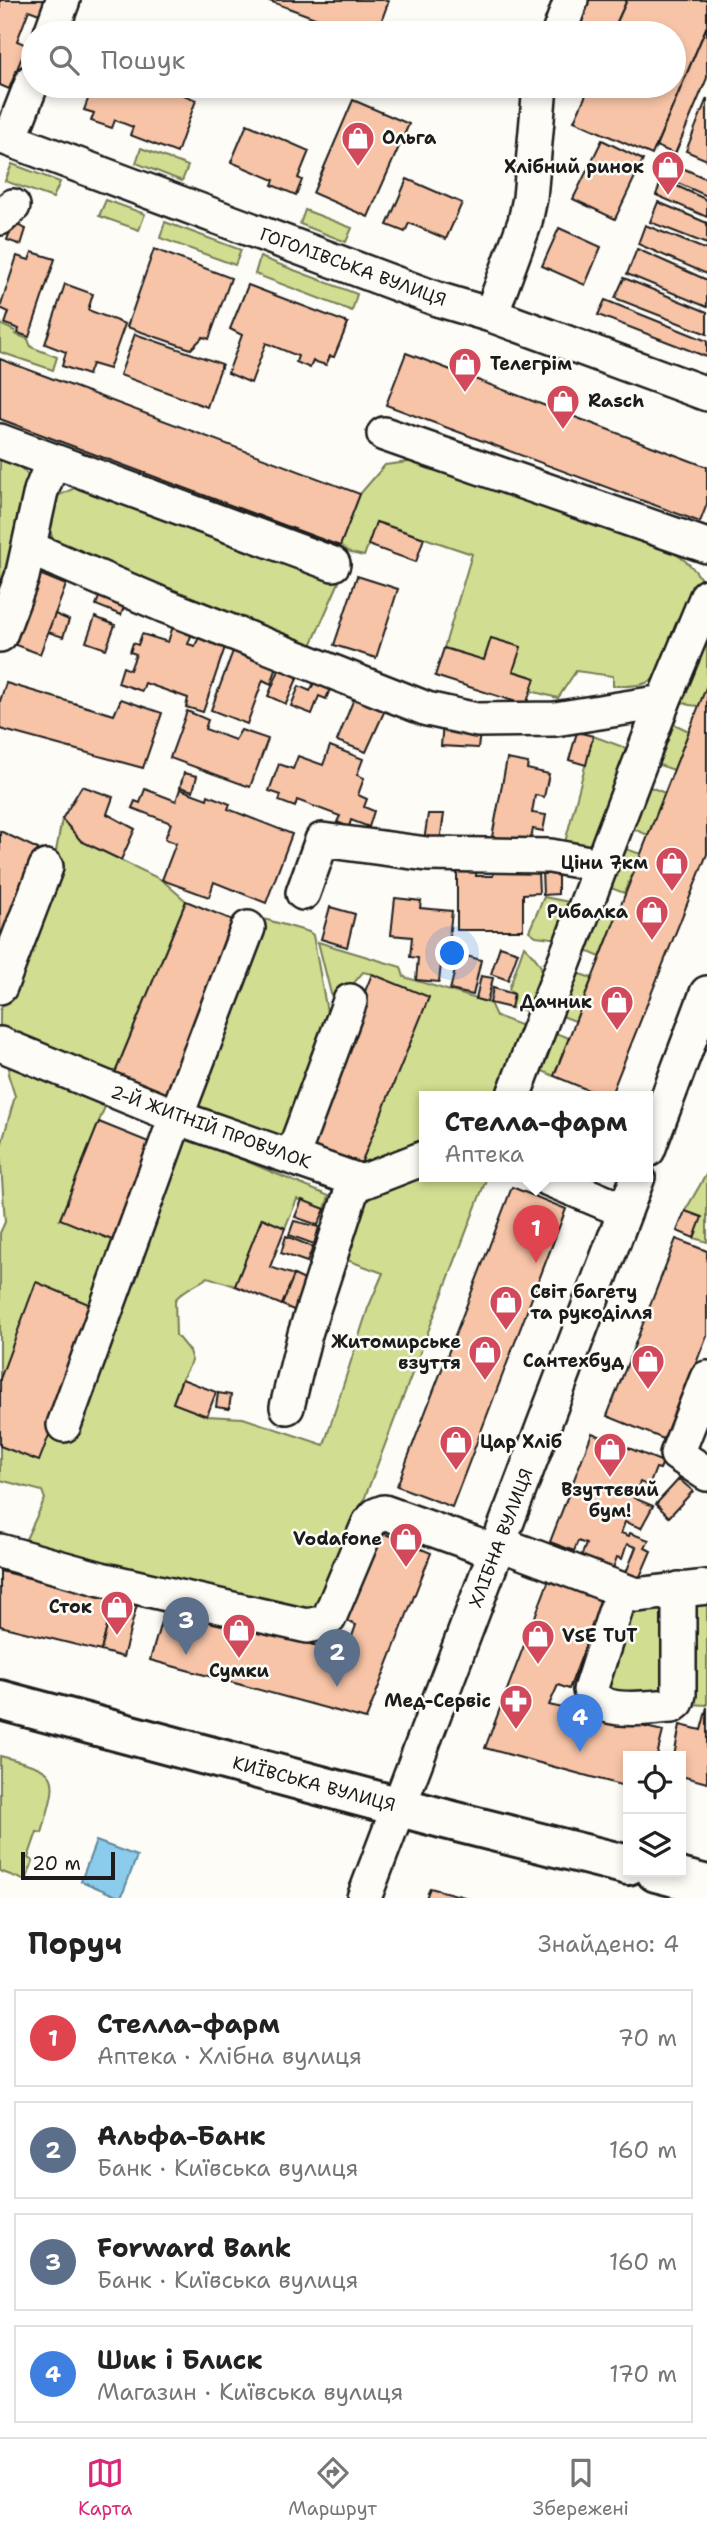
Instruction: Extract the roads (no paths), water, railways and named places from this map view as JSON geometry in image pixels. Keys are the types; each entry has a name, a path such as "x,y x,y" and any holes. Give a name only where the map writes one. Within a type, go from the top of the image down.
{"main road":[{"name":"КИЇВСЬКА ВУЛИЦЯ","path":"0,1680 192,1727 623,1863"},
{"name":"КИЇВСЬКА ВУЛИЦЯ","path":"0,1700 403,1795 623,1840"},
{"path":"686,1855 707,1861"},
{"path":"676,1877 707,1885"}],"street":[{"path":"55,21 63,0"},
{"path":"563,21 570,0"},
{"path":"5,138 24,98"},
{"path":"491,315 525,222 530,198 539,98"},
{"name":"ГОГОЛІВСЬКА ВУЛИЦЯ","path":"5,138 424,294 491,315 707,394"},
{"path":"384,434 707,545"},
{"path":"0,441 334,564"},
{"path":"0,635 29,548 41,491 53,461"},
{"path":"29,548 426,709 477,720 555,719 663,702"},
{"path":"515,1091 663,702 707,596"},
{"path":"303,893 322,840 426,854 550,856 600,865"},
{"path":"0,987 46,867"},
{"path":"64,1425 248,928"},
{"path":"653,1137 707,993"},
{"path":"292,1157 350,1001"},
{"name":"2-Й ЖИТНІЙ ПРОВУЛОК","path":"2,1053 355,1180"},
{"path":"287,1407 305,1334 355,1180 362,1182 419,1160"},
{"path":"556,1182 625,1212"},
{"name":"ХЛІБНА ВУЛИЦЯ","path":"364,1898 636,1182"},
{"path":"707,1378 677,1454 707,1474"},
{"path":"0,1551 101,1579 307,1626 329,1618 369,1523 376,1515 384,1512 497,1547 622,1590 636,1595 693,1588 679,1695 672,1706 625,1709 609,1706 598,1702 590,1690 622,1590"}],"water":[{"path":"96,1841 137,1856 121,1898 81,1881"}],"place":[{"name":"Ольга","path":"358,168"},
{"name":"Хлібний ринок","path":"668,197"},
{"name":"Телегрім","path":"465,394"},
{"name":"Rasch","path":"563,431"},
{"name":"Ціни 7км","path":"672,893"},
{"name":"Рибалка","path":"652,942"},
{"name":"Дачник","path":"617,1032"},
{"name":"Стелла-фарм","path":"536,1263"},
{"name":"Світ багету та рукоділля","path":"506,1332"},
{"name":"Житомирське взуття","path":"485,1382"},
{"name":"Сантехбуд","path":"648,1391"},
{"name":"Цар Хліб","path":"456,1472"},
{"name":"Взуттєвий бум!","path":"610,1479"},
{"name":"Vodafone","path":"406,1569"},
{"name":"Сток","path":"117,1637"},
{"name":"Forward Bank","path":"186,1655"},
{"name":"Сумки","path":"239,1660"},
{"name":"VSE TUT","path":"538,1666"},
{"name":"Альфа-Банк","path":"337,1687"},
{"name":"Мед-Сервіс","path":"516,1731"},
{"name":"Шик і Блиск","path":"580,1752"}]}
